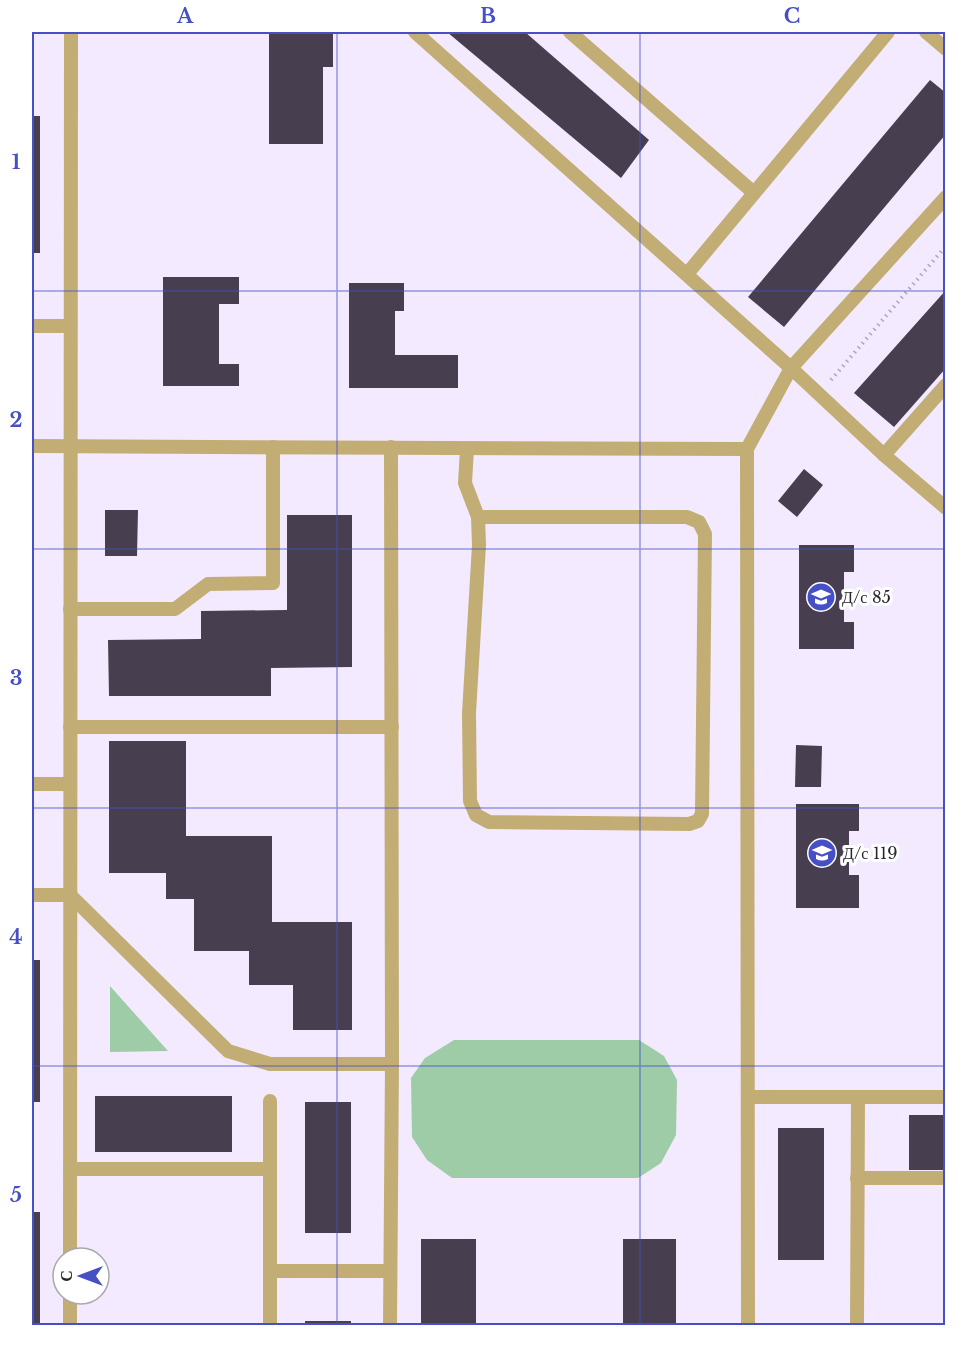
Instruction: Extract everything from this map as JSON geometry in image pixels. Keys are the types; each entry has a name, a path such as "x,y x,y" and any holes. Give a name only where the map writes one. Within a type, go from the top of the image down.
{"lane":[{"path":"70,1246 71,32"},
{"path":"415,32 687,274 884,455 942,500"},
{"path":"570,32 754,193"},
{"path":"687,274 888,32"},
{"path":"926,32 945,49"},
{"path":"748,1326 747,449 791,368 945,197"},
{"path":"32,326 70,326"},
{"path":"884,455 944,390"},
{"path":"32,446 747,449"},
{"path":"70,609 176,609 208,584 273,583 273,447"},
{"path":"390,1326 391,447"},
{"path":"467,449 465,483 478,517 479,545 469,713 470,801 476,815 489,822 689,824 698,821 702,814 705,534 699,522 687,517 478,517"},
{"path":"70,727 392,727"},
{"path":"32,784 70,784"},
{"path":"32,895 70,895 228,1051 270,1064 392,1064"},
{"path":"748,1097 945,1097"},
{"path":"857,1326 858,1097"},
{"path":"270,1101 270,1326"},
{"path":"70,1169 270,1169"},
{"path":"857,1178 945,1178"},
{"path":"270,1271 390,1271"},
{"path":"70,1306 70,1326"}],"path":[{"path":"819,394 945,246"}],"green space":[{"path":"110,986 168,1051 110,1052"},
{"path":"454,1040 639,1040 664,1056 677,1080 676,1135 661,1163 638,1178 452,1178 427,1160 412,1137 411,1078 425,1058"}],"building":[{"path":"269,32 333,32 333,67 323,67 323,144 269,144"},
{"path":"447,32 525,32 649,140 621,178"},
{"path":"930,80 946,93 946,134 784,327 748,297"},
{"path":"32,116 40,116 40,253 32,253"},
{"path":"163,277 239,277 239,304 219,304 219,364 239,364 239,386 163,386"},
{"path":"349,283 404,283 404,311 395,311 395,355 458,355 458,388 349,388"},
{"path":"946,290 946,368 894,427 854,393"},
{"path":"804,469 823,485 797,517 778,501"},
{"path":"105,510 138,510 137,556 105,556"},
{"path":"287,515 352,515 352,667 271,668 271,696 109,696 108,640 201,639 201,611 287,610"},
{"name":"Д/с 85","path":"799,545 854,545 854,572 844,572 844,622 854,622 854,649 799,649"},
{"path":"109,741 186,741 186,836 272,836 272,922 352,922 352,1030 293,1030 293,985 249,985 249,951 194,951 194,899 166,899 166,873 109,873"},
{"path":"796,745 822,746 821,787 795,787"},
{"name":"Д/с 119","path":"796,804 859,804 859,831 849,831 849,875 859,875 859,908 796,908"},
{"path":"32,960 40,960 40,1102 32,1102"},
{"path":"95,1096 232,1096 232,1152 95,1152"},
{"path":"305,1102 351,1102 351,1233 305,1233"},
{"path":"909,1115 946,1115 946,1170 909,1170"},
{"path":"778,1128 824,1128 824,1260 778,1260"},
{"path":"32,1212 40,1212 40,1326 32,1326"},
{"path":"421,1239 476,1239 476,1326 421,1326"},
{"path":"623,1239 676,1239 676,1326 623,1326"},
{"path":"305,1321 351,1321 351,1326 305,1326"}],"place":[{"name":"Д/с 85","path":"821,597"},
{"name":"Д/с 119","path":"822,853"}]}
